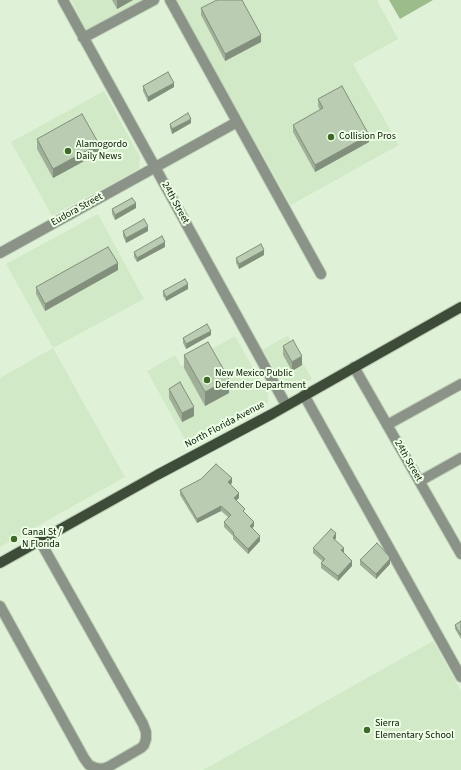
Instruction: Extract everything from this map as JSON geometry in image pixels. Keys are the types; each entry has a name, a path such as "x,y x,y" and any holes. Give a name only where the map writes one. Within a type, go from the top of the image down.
{"main road":[{"name":"North Florida Avenue","path":"0,563 461,307"}],"street":[{"name":"24th Street","path":"63,0 286,405"},
{"path":"84,38 154,0"},
{"path":"170,0 321,274"},
{"name":"Eudora Street","path":"0,253 237,122"},
{"name":"24th Street","path":"354,367 420,481 457,537 461,554"},
{"path":"387,425 461,384"},
{"path":"304,395 461,677"},
{"path":"420,481 461,458"},
{"path":"0,606 89,765 102,769 108,767 144,745 146,732 143,724 40,540"}],"shaded area":[{"path":"71,0 143,0 87,31"},
{"path":"176,0 377,0 398,39 353,64 399,145 291,205"},
{"path":"389,0 433,0 400,19"},
{"path":"104,91 140,157 139,169 52,216 11,142"},
{"path":"98,214 144,299 53,348 6,264"},
{"path":"235,336 268,394 268,403 189,447 147,371 175,355 181,366"},
{"path":"288,336 312,379 290,390 284,387 263,349"},
{"path":"53,348 125,477 0,547 0,378"},
{"name":"Sierra Elementary School","path":"433,641 461,691 461,770 203,770"}],"building":[{"path":"217,0 242,0 261,35 225,54 201,8"},
{"path":"168,72 174,83 148,97 143,86"},
{"name":"Collision Pros","path":"342,86 369,135 315,165 293,125 323,108 318,99"},
{"path":"188,113 191,119 172,129 170,124"},
{"name":"Alamogordo Daily News","path":"82,114 99,144 53,169 37,139"},
{"path":"132,198 136,203 115,215 112,209"},
{"path":"144,219 148,226 126,238 123,231"},
{"path":"162,236 165,242 137,258 134,252"},
{"path":"261,244 264,250 239,264 236,258"},
{"path":"108,247 118,263 45,304 36,287"},
{"path":"185,279 188,284 166,297 163,291"},
{"path":"207,324 211,331 186,344 183,338"},
{"path":"293,340 302,356 292,362 283,346"},
{"path":"208,342 229,379 205,392 184,355"},
{"path":"180,382 194,407 182,413 169,389"},
{"path":"216,464 232,478 228,482 239,493 234,498 245,509 243,511 254,522 250,526 260,536 248,549 233,534 234,533 224,522 231,515 221,506 197,519 180,490 201,479"},
{"path":"331,529 336,533 333,538 344,548 341,550 352,561 338,576 321,563 325,559 313,548"},
{"path":"377,543 390,559 376,574 360,560"},
{"path":"461,621 461,635 455,625"}],"place":[{"name":"Collision Pros","path":"331,137"},
{"name":"Alamogordo Daily News","path":"68,151"},
{"name":"New Mexico Public Defender Department","path":"207,380"},
{"name":"Canal St / N Florida","path":"14,539"},
{"name":"Sierra Elementary School","path":"367,730"}]}
